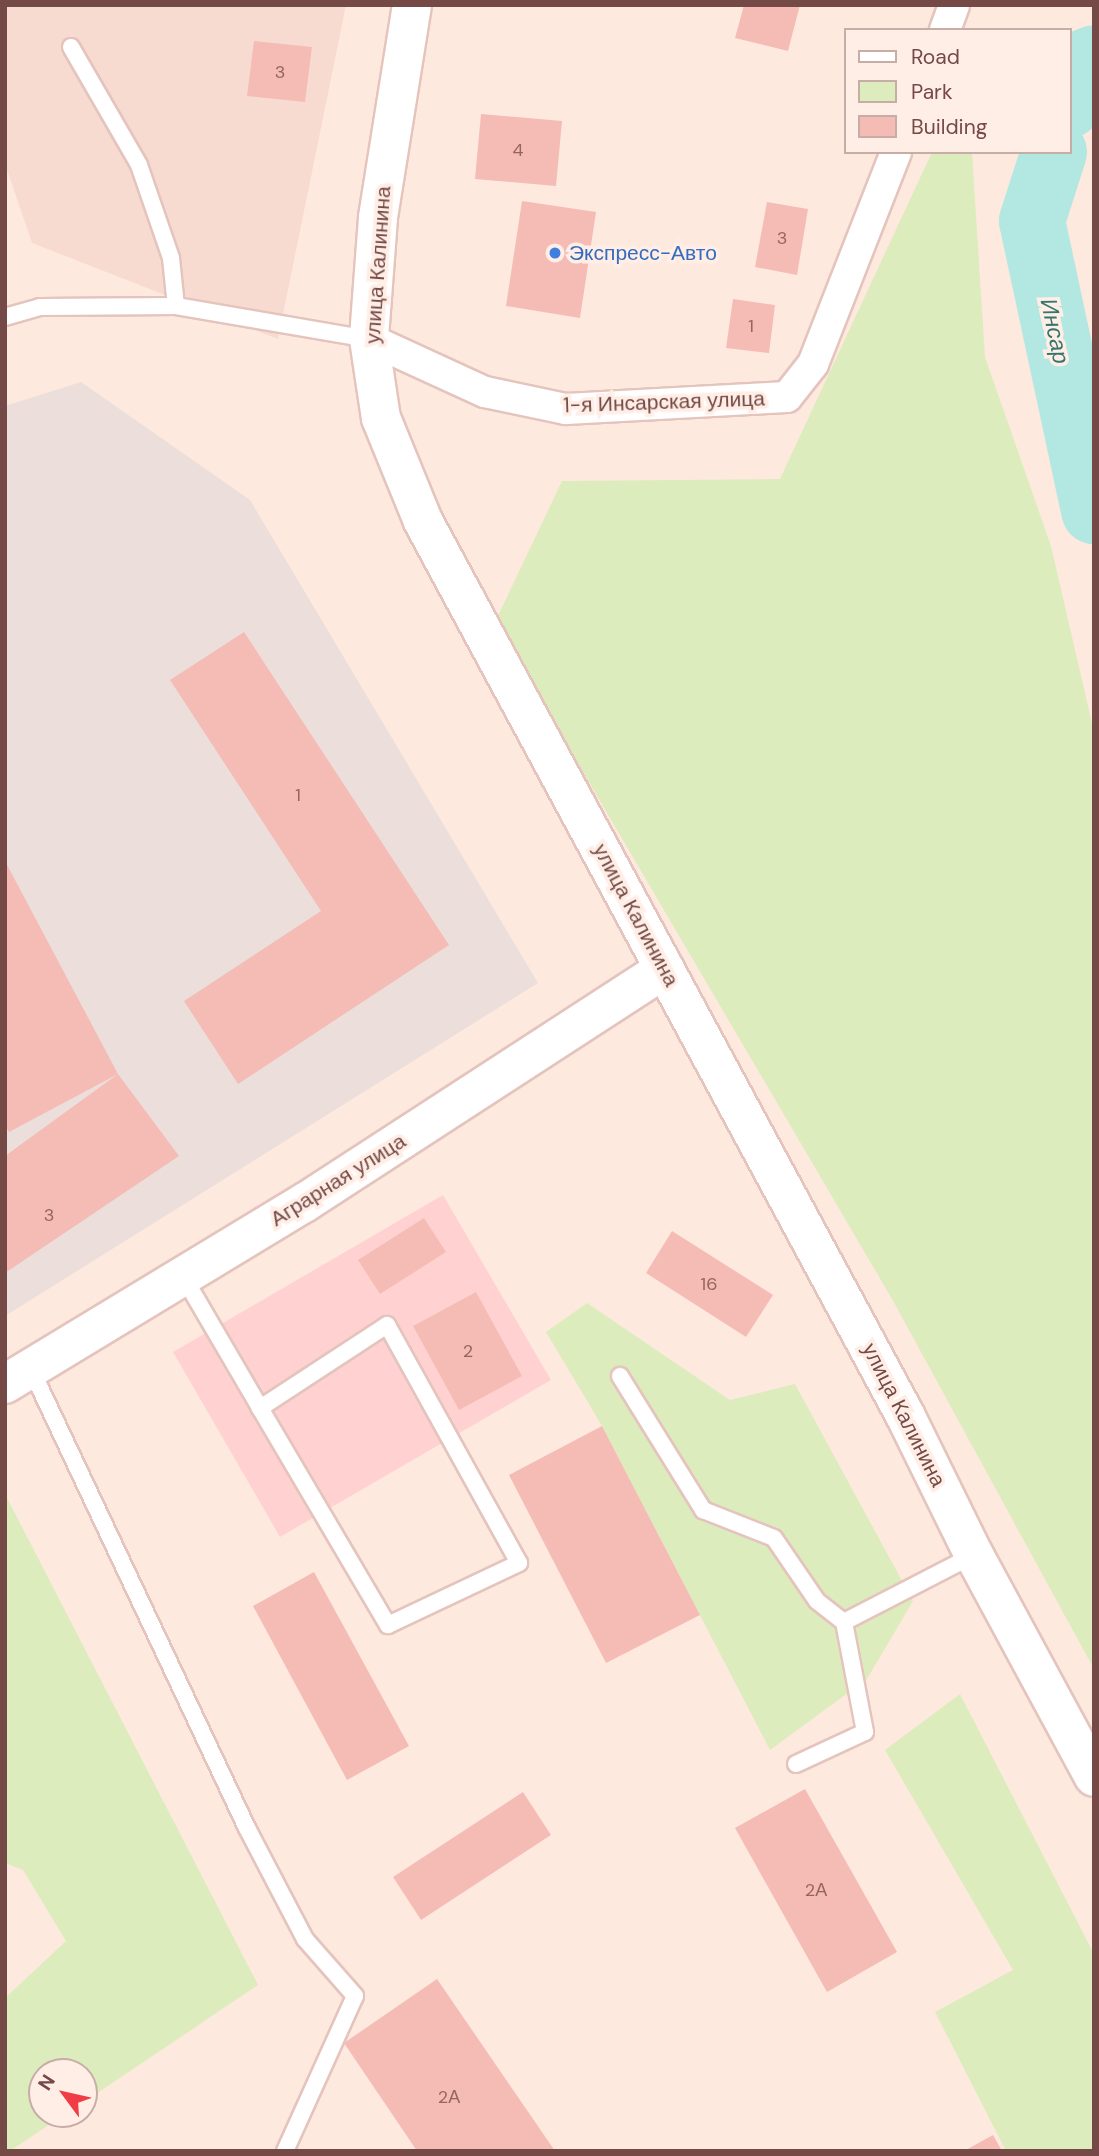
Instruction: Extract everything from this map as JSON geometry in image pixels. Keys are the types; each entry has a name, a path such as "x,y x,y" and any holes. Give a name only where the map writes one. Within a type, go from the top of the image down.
{"main road":[{"name":"улица Калинина","path":"412,5 378,218 369,339 381,418 423,521 905,1415 974,1555 1094,1777"},
{"name":"Аграрная улица","path":"18,1376 183,1276 665,969"}],"street":[{"path":"946,28 954,5"},
{"name":"1-я Инсарская улица","path":"369,339 485,392 566,409 787,397 813,364 896,154"}],"lane":[{"path":"71,47 139,165 171,258 176,306"},
{"path":"5,317 40,307 176,306 369,339"},
{"path":"183,1276 260,1408 388,1625 519,1563 387,1325 260,1408"},
{"path":"18,1376 305,1938 355,1996 285,2151"},
{"path":"620,1376 703,1510 774,1538 817,1601 844,1622 865,1732 796,1764"},
{"path":"844,1622 974,1555"}],"shaded area":[{"path":"5,5 346,5 278,339 32,243 5,164"},
{"path":"81,382 250,500 538,983 5,1316 5,406"},
{"path":"443,1195 551,1380 280,1537 173,1352"}],"green space":[{"path":"931,154 972,154 985,357 1051,546 1094,732 1094,1669 892,1299 495,622 562,481 780,479"},
{"path":"587,1303 730,1400 795,1384 913,1601 867,1679 770,1750 602,1426 546,1332"},
{"path":"5,1494 258,1985 98,2093 98,2058 28,2058 28,2128 44,2128 10,2151 5,2151 5,1998 66,1941 23,1870 5,1863"},
{"path":"960,1694 1094,1954 1094,2151 1006,2151 935,2012 1013,1970 885,1750"}],"building":[{"path":"744,5 800,5 788,51 735,38"},
{"path":"254,41 312,47 305,102 247,96"},
{"path":"481,114 562,121 556,186 475,179"},
{"path":"522,201 596,212 580,318 506,306"},
{"path":"767,202 808,209 797,275 755,267"},
{"path":"733,299 775,305 769,353 726,348"},
{"path":"244,632 449,945 238,1084 184,1001 321,911 170,680"},
{"path":"5,861 118,1074 9,1132 5,1125"},
{"path":"118,1074 179,1156 5,1273 5,1156"},
{"path":"424,1218 446,1252 380,1294 358,1260"},
{"path":"672,1231 773,1295 746,1337 646,1273"},
{"path":"476,1292 522,1376 459,1410 413,1326"},
{"path":"602,1426 700,1615 606,1663 509,1475"},
{"path":"314,1572 409,1746 347,1780 253,1606"},
{"path":"805,1789 897,1952 827,1992 735,1828"},
{"path":"523,1792 551,1835 421,1920 393,1877"},
{"path":"437,1979 555,2151 417,2151 344,2043"},
{"path":"993,2135 1002,2151 964,2151"}],"waterway":[{"name":"Инсар","path":"1071,99 1083,63 1094,58"},
{"name":"Инсар","path":"1053,154 1032,221 1094,511"}],"place":[{"name":"Экспресс-Авто","path":"555,253"}]}
